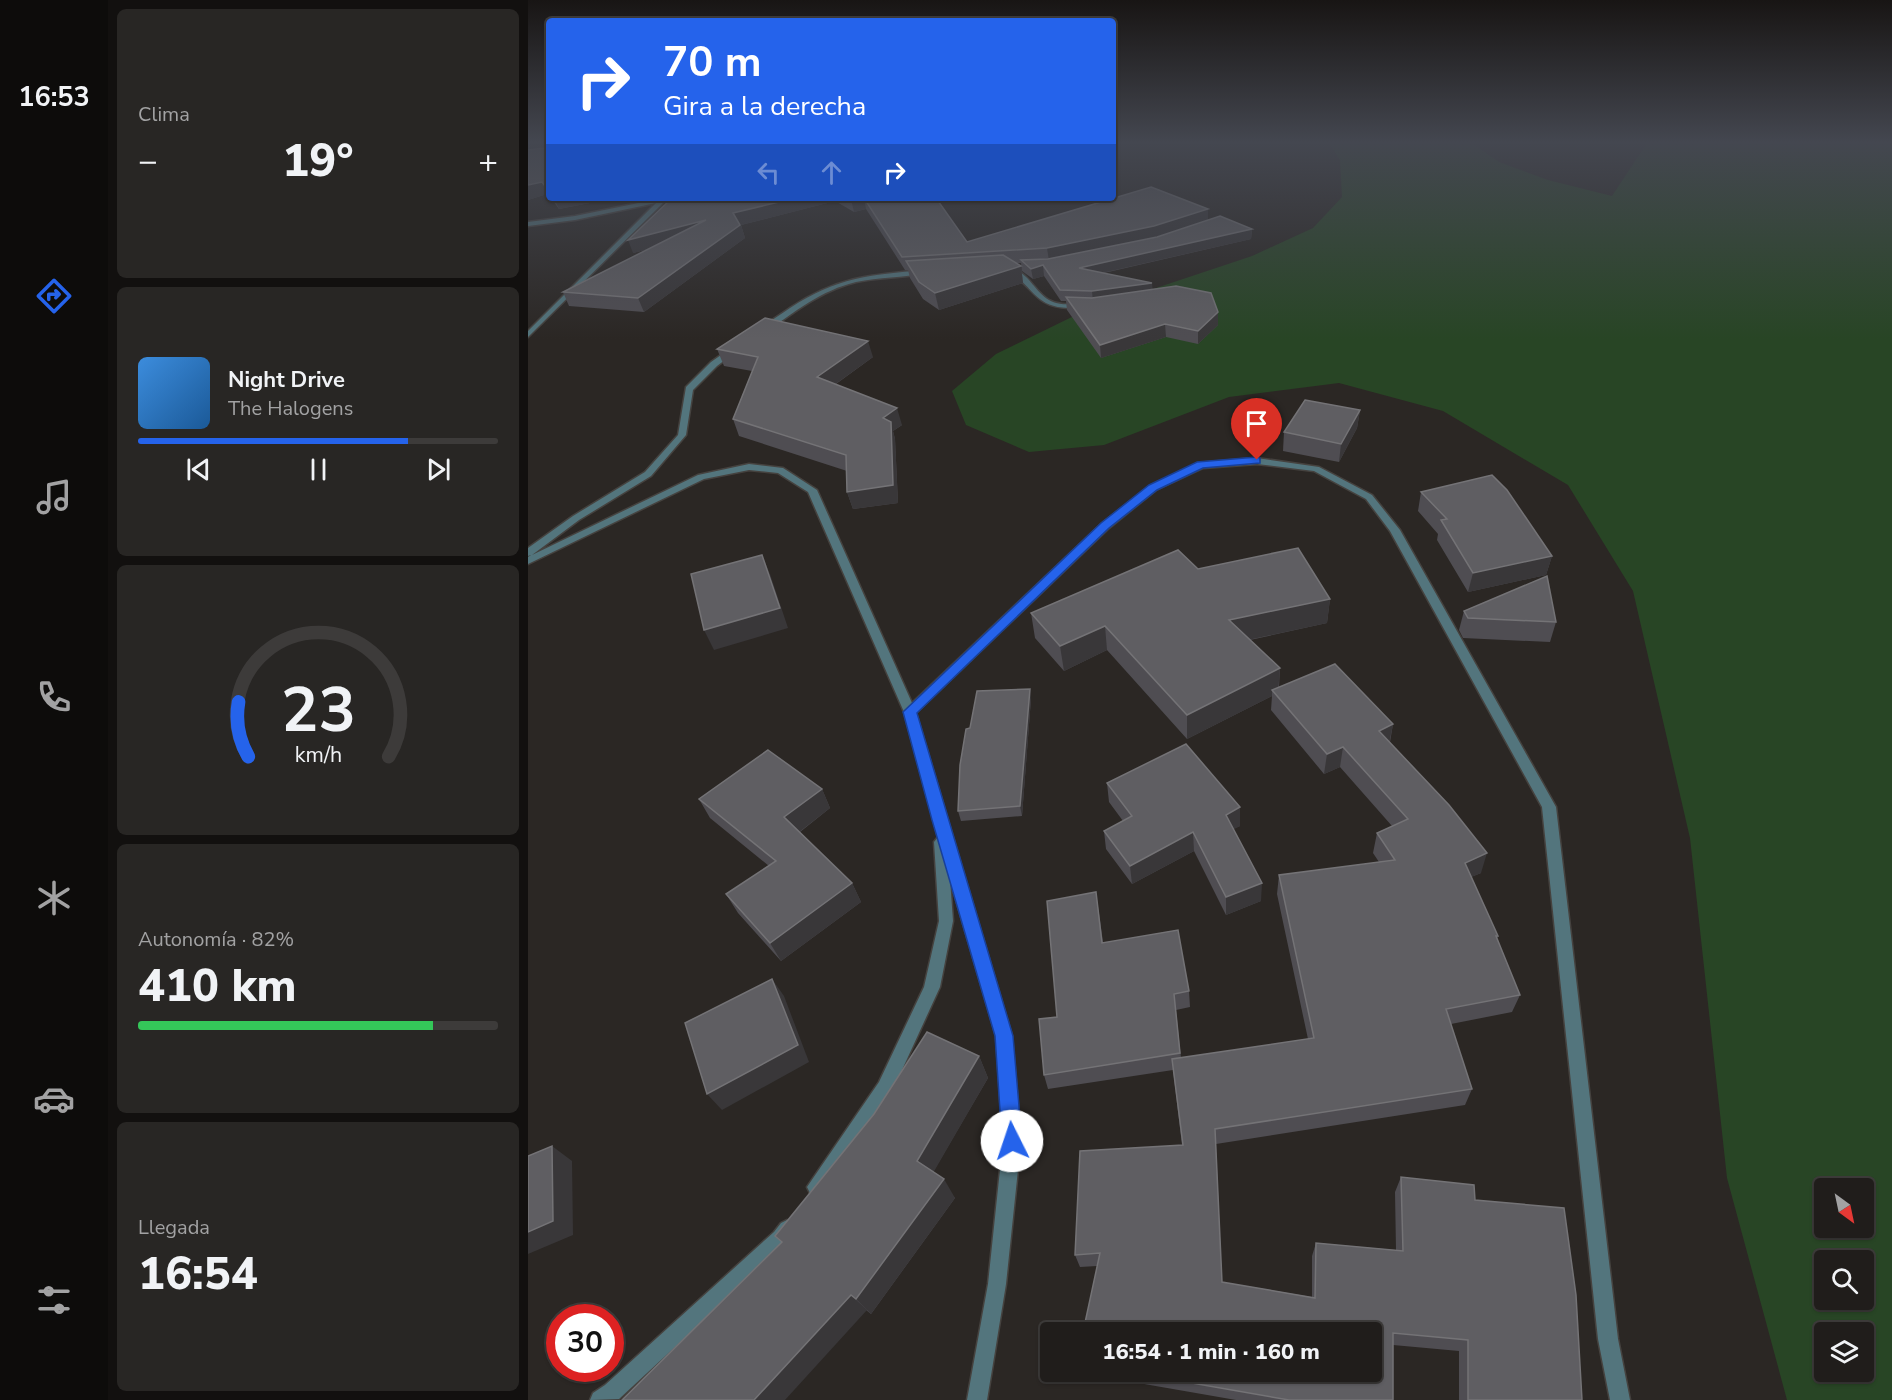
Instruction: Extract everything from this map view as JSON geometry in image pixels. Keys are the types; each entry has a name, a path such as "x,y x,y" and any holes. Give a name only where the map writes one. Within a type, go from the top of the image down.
{"street":[{"path":"528,224 622,208"},
{"path":"528,335 655,208"},
{"path":"1027,267 1005,268 1024,276 1041,298 1055,305 1093,306"},
{"path":"759,333 795,308 836,285 863,279 935,271"},
{"path":"528,553 576,518 648,474 682,435 689,389 714,364 741,345"},
{"path":"910,712 1105,526 1153,488 1200,465 1257,460 1316,469 1369,497 1395,530 1549,807 1608,1339 1620,1400"},
{"path":"528,561 701,477 749,467 780,470 812,490 910,712 1004,1036 1012,1141 997,1284 977,1400"},
{"path":"807,1201 885,1088 932,987 946,921 940,820"},
{"path":"600,1400 612,1392 780,1238 793,1220"}],"green space":[{"path":"1331,208 1892,208 1892,1400 1787,1400 1727,1178 1690,838 1633,591 1568,485 1443,411 1339,383 1229,397 1104,445 1029,452 966,425 952,391 996,354 1078,314 1252,256 1313,228"}],"building":[{"path":"661,208 753,208 733,213 740,225 638,298 563,292 706,220 628,240"},
{"path":"871,208 943,208 967,242 1080,208 1208,209 1154,226 1047,248 902,257"},
{"path":"1220,216 1252,229 1079,268 1152,283 1092,291 1060,290 1043,265 1031,269 1021,260 1048,259 1157,237"},
{"path":"1003,255 1021,266 935,293 919,282 906,261"},
{"path":"1176,286 1211,293 1218,312 1198,331 1165,324 1100,345 1066,297 1092,298"},
{"path":"765,318 868,341 817,377 897,408 883,418 891,422 893,485 847,492 846,455 733,419 758,357 717,349"},
{"path":"1305,400 1360,410 1341,444 1284,432"},
{"path":"1492,475 1507,490 1552,556 1473,573 1441,520 1447,519 1421,492"},
{"path":"1298,548 1330,599 1229,620 1280,668 1187,715 1105,626 1060,646 1031,613 1178,550 1198,569"},
{"path":"762,555 780,608 704,630 691,574"},
{"path":"1547,576 1556,622 1468,618 1464,611"},
{"path":"1335,664 1393,724 1379,731 1449,805 1487,853 1465,863 1498,936 1496,936 1520,995 1446,1009 1472,1089 1215,1129 1222,1282 1315,1298 1316,1243 1403,1251 1401,1177 1474,1185 1475,1200 1564,1208 1576,1295 1582,1400 1468,1400 1468,1340 1393,1333 1393,1400 1289,1400 1186,1382 1382,1382 1382,1322 1085,1322 1100,1253 1075,1255 1080,1151 1183,1145 1172,1059 1314,1038 1279,875 1395,860 1377,833 1408,819 1343,747 1327,754 1272,690"},
{"path":"1030,689 1020,806 958,811 960,765 966,729 970,728 977,691"},
{"path":"1186,744 1240,807 1226,815 1262,883 1226,897 1193,832 1130,866 1104,831 1132,816 1107,783"},
{"path":"768,750 822,789 784,817 852,883 770,943 726,894 776,861 699,799"},
{"path":"1096,892 1102,943 1178,930 1189,991 1174,994 1180,1053 1044,1075 1039,1019 1057,1017 1047,901"},
{"path":"772,979 798,1045 707,1094 685,1023"},
{"path":"927,1032 979,1056 917,1161 944,1179 856,1299 851,1295 754,1400 622,1400 782,1242 775,1236 874,1114"},
{"path":"552,1146 553,1221 528,1232 528,1156"}],"route":[{"path":"1012,1141 1004,1036 910,712 1105,526 1153,488 1200,465 1257,460"}]}
